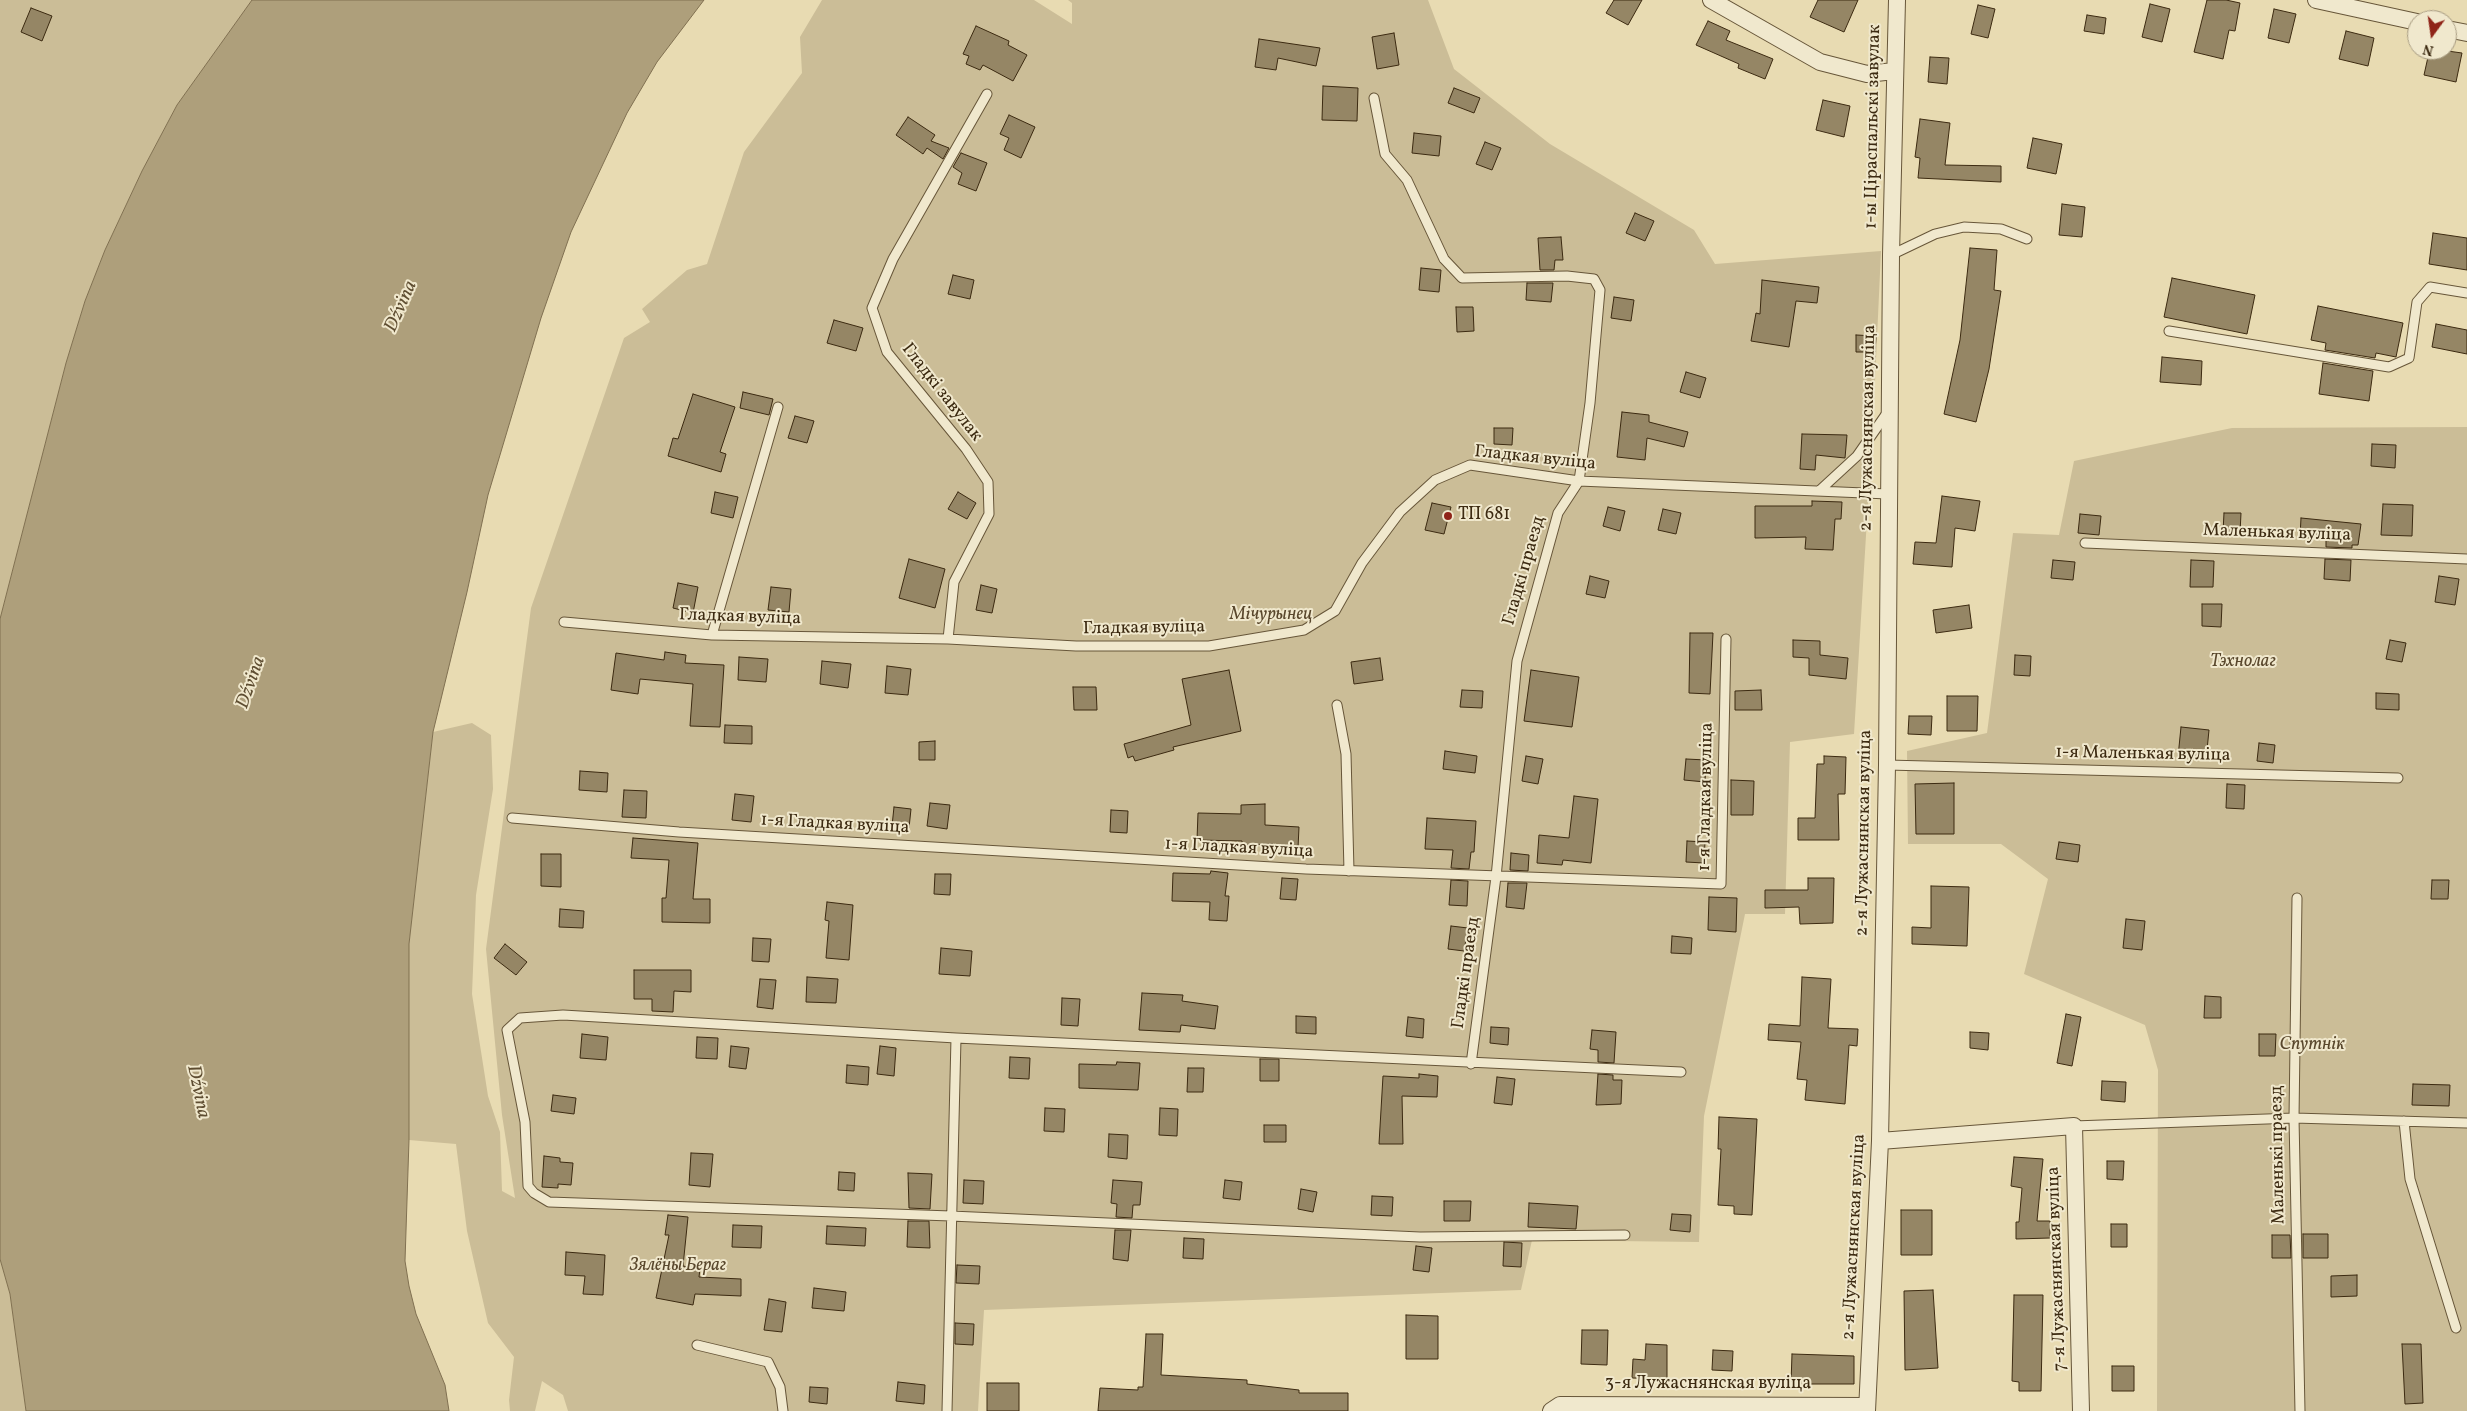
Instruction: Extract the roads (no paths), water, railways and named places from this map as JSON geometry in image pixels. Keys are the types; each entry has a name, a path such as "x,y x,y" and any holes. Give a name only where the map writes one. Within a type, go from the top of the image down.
{"street":[{"path":"1711,0 1820,62 1867,74 1894,71"},
{"name":"1-ы Ціраспальскі завулак","path":"1891,255 1897,0"},
{"path":"2316,0 2407,20"},
{"name":"2-я Лужаснянская вуліца","path":"1867,1408 1880,1141 1887,765 1891,255"},
{"path":"1880,1141 2074,1126"},
{"name":"7-я Лужаснянская вуліца","path":"2074,1126 2082,1411"},
{"name":"3-я Лужаснянская вуліца","path":"1551,1411 1560,1405 1867,1408"}],"lane":[{"name":"Гладкі завулак","path":"948,639 954,582 989,514 988,482 966,449 887,352 872,308 893,259 987,94"},
{"name":"Гладкі праезд","path":"1374,98 1385,154 1407,180 1444,259 1462,278 1567,276 1594,279 1600,290 1590,403 1579,481 1558,513 1517,661 1496,877 1471,1064"},
{"path":"1891,255 1935,234 1964,228 2001,229 2027,239"},
{"path":"2169,331 2389,366 2409,358 2416,302 2430,287 2467,293"},
{"path":"712,635 778,407"},
{"path":"1819,491 1857,456 1889,410"},
{"name":"Гладкая вуліца","path":"564,622 712,635 948,639 1076,646 1209,646 1304,630 1335,611 1362,562 1400,512 1435,480 1470,466 1579,481 1888,494"},
{"name":"Маленькая вуліца","path":"2085,543 2467,559"},
{"name":"1-я Гладкая вуліца","path":"512,818 679,832 1349,871 1721,884 1726,639"},
{"path":"1337,705 1346,754 1349,871"},
{"name":"1-я Маленькая вуліца","path":"1887,765 2398,778"},
{"name":"Маленькі праезд","path":"2297,898 2294,1118 2300,1411"},
{"path":"1624,1235 1420,1237 951,1216 550,1202 534,1193 528,1186 525,1122 507,1030 520,1018 563,1015 956,1038 1471,1064 1681,1072"},
{"path":"947,1411 956,1038"},
{"path":"2074,1126 2294,1118 2467,1123"},
{"path":"2404,1121 2410,1179 2456,1328"},
{"path":"697,1345 768,1362 780,1387 783,1411"}],"water":[{"name":"Dźvina","path":"252,0 704,0 657,62 627,113 571,232 541,318 488,495 433,732 409,944 409,1140 405,1261 416,1314 445,1385 449,1411 26,1411 10,1294 0,1259 0,619 66,363 85,301 105,250 142,171 177,105"}],"place":[{"name":"ТП 681","path":"1448,516"}],"park label":[{"name":"Мічурынец","path":"1271,616"},
{"name":"Тэхнолаг","path":"2243,663"},
{"name":"Спутнік","path":"2312,1046"},
{"name":"Зялёны Бераг","path":"678,1267"}]}
